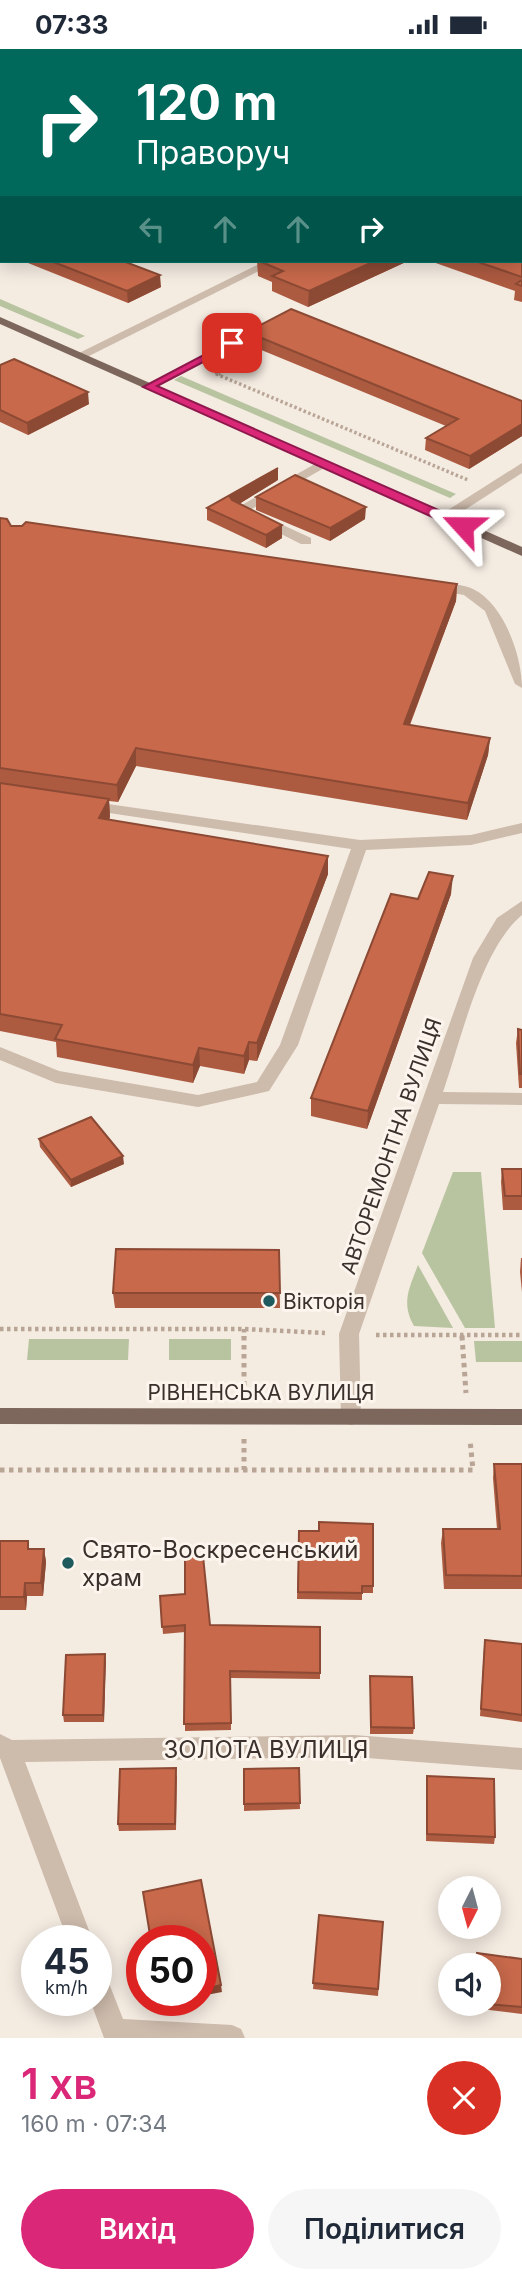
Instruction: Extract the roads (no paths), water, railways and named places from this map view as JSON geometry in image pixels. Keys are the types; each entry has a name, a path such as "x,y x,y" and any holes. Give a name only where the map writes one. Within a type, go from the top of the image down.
{"main road":[{"path":"0,320 522,552"},
{"name":"РІВНЕНСЬКА ВУЛИЦЯ","path":"0,1416 522,1417"}],"street":[{"path":"79,356 269,263"},
{"path":"148,387 281,317"},
{"path":"306,541 240,510 322,464"},
{"path":"444,517 522,467"},
{"path":"414,583 468,592 491,609 522,684"},
{"path":"67,803 360,845 471,840 522,828"},
{"path":"0,1053 55,1077 198,1101 263,1087 289,1045 360,845"},
{"name":"АВТОРЕМОНТНА ВУЛИЦЯ","path":"351,1417 349,1334 481,958 503,922 522,906"},
{"path":"432,1098 522,1100"},
{"name":"ЗОЛОТА ВУЛИЦЯ","path":"4,1748 354,1747 522,1759"},
{"path":"4,1748 74,1925"},
{"path":"109,2016 116,2035 232,2038"}],"place":[{"name":"Вікторія","path":"269,1301"},
{"name":"Свято-Воскресенський храм","path":"68,1563"}]}
